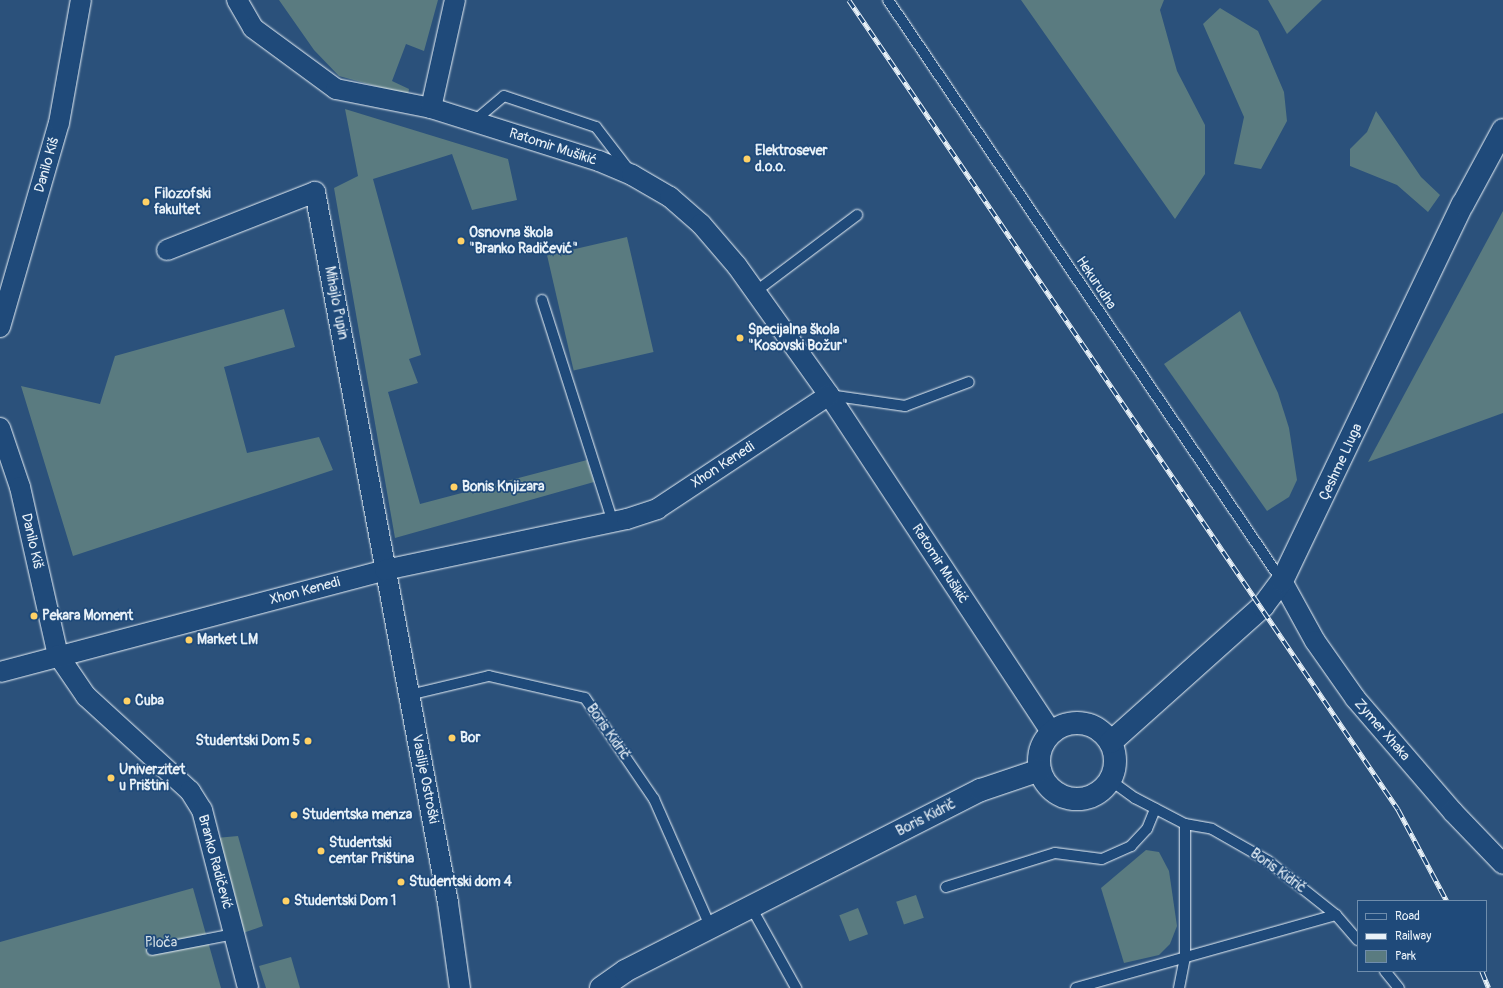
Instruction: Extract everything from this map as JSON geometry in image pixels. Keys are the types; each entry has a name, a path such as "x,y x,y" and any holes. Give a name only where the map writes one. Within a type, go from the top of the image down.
{"main road":[{"name":"Çeshme Lluga","path":"1111,742 1263,606 1282,581 1463,204 1503,130"},
{"path":"1079,722 1098,728 1111,742 1116,754 1110,780 1090,797 1069,798 1051,788 1040,770 1040,750 1051,732 1079,722"},
{"name":"Boris Kidrič","path":"601,988 625,971 981,790 1040,770"}],"street":[{"name":"Danilo Kiš","path":"0,327 59,123 81,0"},
{"name":"Ratomir Mušikić","path":"237,0 253,28 336,89 431,108 632,175 670,197 701,224 755,292 829,395 1051,732"},
{"path":"431,108 455,0"},
{"name":"Mihajlo Pupin","path":"167,250 316,192 386,570"},
{"name":"Xhon Kenedi","path":"0,672 58,655 386,570 613,522 657,509 829,395"},
{"name":"Danilo Kiš","path":"0,428 20,487 58,655"},
{"name":"Vasilije Ostroški","path":"386,570 460,988"},
{"name":"Zymer Xhaka","path":"1282,581 1316,641 1354,698 1503,864"},
{"name":"Branko Radičević","path":"58,655 70,676 105,716 190,791 202,810 248,988"}],"lane":[{"name":"Hekurudha","path":"888,0 1282,581"},
{"name":"Ratomir Mušikić","path":"473,122 504,96 596,127 632,175"},
{"path":"755,292 857,215"},
{"path":"542,300 613,522"},
{"path":"829,395 905,406 969,382"},
{"name":"Boris Kidrič","path":"409,695 489,676 585,698 654,799 711,928"},
{"name":"Boris Kidrič","path":"1110,780 1155,809 1185,824 1212,829 1268,861 1336,915 1357,939"},
{"path":"946,887 1055,853 1102,859 1131,846 1147,829 1155,809"},
{"path":"1179,988 1185,956 1185,824"},
{"path":"751,907 796,988"},
{"path":"1076,988 1185,956 1336,915"},
{"path":"152,950 234,934"},
{"path":"1386,972 1399,988"}],"green space":[{"path":"279,0 438,0 424,51 406,44 392,81 409,89 408,95 339,76 314,50"},
{"path":"1021,0 1164,0 1160,10 1177,71 1205,125 1205,174 1175,219"},
{"path":"1268,0 1322,0 1287,34"},
{"path":"1220,8 1258,31 1284,92 1287,121 1261,169 1234,164 1244,117 1203,24"},
{"path":"345,109 508,159 517,200 472,210 452,154 373,179 421,355 409,359 418,383 388,392 420,504 587,460 594,482 395,538 334,188 358,176"},
{"path":"1376,111 1421,177 1440,195 1428,212 1397,185 1350,166 1350,149 1367,132"},
{"path":"1503,211 1503,413 1368,462"},
{"path":"627,237 654,352 574,370 547,255"},
{"path":"284,309 295,347 224,367 247,453 319,437 333,470 73,556 21,386 100,404 115,356"},
{"path":"1240,311 1278,393 1289,428 1297,480 1289,497 1267,511 1164,364"},
{"path":"238,836 263,926 240,934 216,838"},
{"path":"1146,850 1159,852 1169,871 1177,926 1170,944 1159,955 1124,963 1101,888"},
{"name":"Ploča","path":"193,888 221,988 0,988 0,942"},
{"path":"916,895 924,918 904,925 896,902"},
{"path":"858,908 868,934 849,941 839,915"},
{"path":"291,957 300,988 266,988 259,966"}],"railway":[{"path":"849,0 1398,809 1446,900"},
{"path":"1482,972 1489,988"}],"place":[{"name":"Elektrosever d.o.o.","path":"747,159"},
{"name":"Filozofski fakultet","path":"146,202"},
{"name":"Osnovna škola \"Branko Radičević\"","path":"461,241"},
{"name":"Specijalna škola \"Kosovski Božur\"","path":"740,338"},
{"name":"Bonis Knjizara","path":"454,487"},
{"name":"Pekara Moment","path":"34,616"},
{"name":"Market LM","path":"189,640"},
{"name":"Cuba","path":"127,701"},
{"name":"Bor","path":"452,738"},
{"name":"Studentski Dom 5","path":"308,741"},
{"name":"Univerzitet u Prištini","path":"111,778"},
{"name":"Studentska menza","path":"294,815"},
{"name":"Studentski centar Priština","path":"321,851"},
{"name":"Studentski dom 4","path":"401,882"},
{"name":"Studentski Dom 1","path":"286,901"}]}
